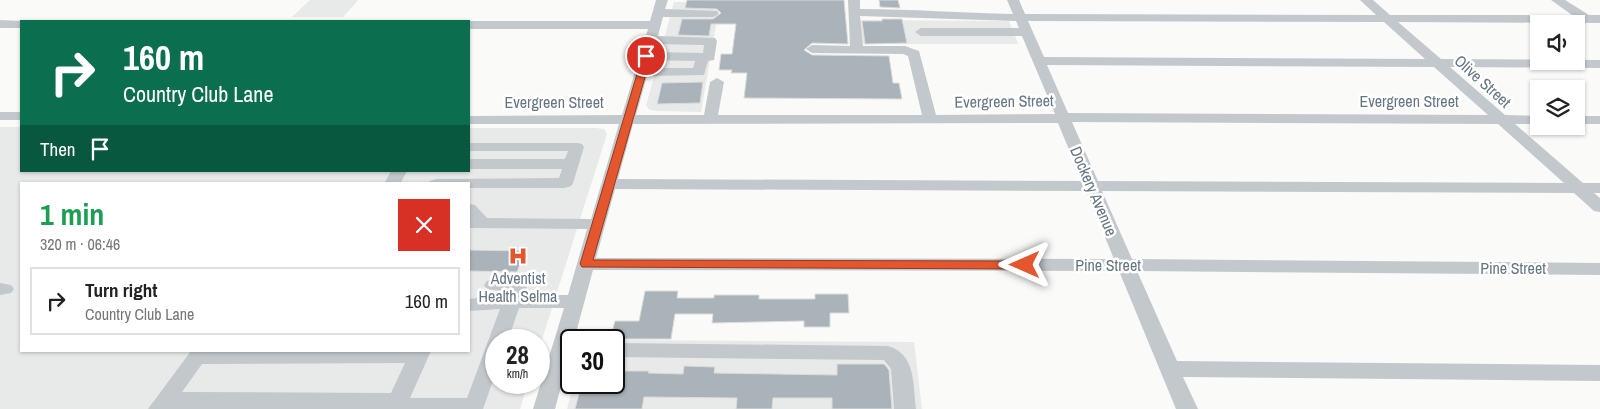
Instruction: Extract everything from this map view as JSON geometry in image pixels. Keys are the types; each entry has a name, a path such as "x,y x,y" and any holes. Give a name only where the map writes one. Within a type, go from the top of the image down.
{"street":[{"name":"Dockery Avenue","path":"1013,0 1188,409"},
{"name":"Olive Street","path":"1366,0 1600,207"},
{"path":"1557,0 1586,19"},
{"path":"857,50 854,6 1020,17 1600,19"},
{"path":"470,25 657,20 713,13"},
{"path":"644,64 699,72 702,57 709,57 711,41 657,20"},
{"path":"570,329 575,302 657,20"},
{"path":"0,24 20,24"},
{"path":"921,32 1026,32"},
{"path":"812,49 906,50 914,54 930,119"},
{"path":"1039,61 1600,64"},
{"path":"710,119 717,82"},
{"path":"0,116 20,116"},
{"name":"Evergreen Street","path":"470,120 1063,118 1530,120"},
{"path":"1585,120 1600,120"},
{"path":"470,146 577,147 565,183 470,184"},
{"path":"470,164 571,164"},
{"path":"609,184 1600,188"},
{"path":"470,211 476,224 598,224"},
{"name":"Pine Street","path":"586,264 1126,265 1600,269"},
{"path":"494,286 518,286 502,329"},
{"path":"470,305 512,301 575,302"},
{"path":"625,350 888,353 893,355 900,364 905,409"},
{"path":"162,405 198,354 419,354 395,405"},
{"path":"544,409 560,366"},
{"path":"1170,368 1600,373"},
{"path":"162,405 474,406 485,376"}],"shaded area":[{"path":"310,0 358,0 343,17 292,17"},
{"path":"674,2 720,2 701,112 658,111 650,110 646,106"},
{"path":"860,20 1009,21 1018,44 863,44"},
{"name":"Adventist Health Selma","path":"0,127 20,127 20,172 470,172 470,128 604,129 607,134 545,329 485,329 485,394 525,394 520,409 0,409"},
{"path":"625,340 914,342 922,409 567,409 571,394 625,394"}],"building":[{"path":"687,0 844,0 848,44 812,43 804,50 812,55 889,56 893,83 899,83 902,99 744,98 747,73 731,73 732,70 719,70 721,54 732,54 736,24 711,24 709,36 678,35 682,19 713,19 721,13 717,9 685,8"},
{"path":"879,0 898,0 900,8 880,7"},
{"path":"882,19 902,19 907,43 865,44 862,21 882,21"},
{"path":"703,82 700,103 657,104 662,83"},
{"path":"470,250 525,251 517,272 470,271"},
{"path":"645,291 678,291 677,298 714,298 714,295 759,295 759,299 815,299 815,294 848,294 849,313 830,313 830,327 804,327 804,321 712,323 713,314 675,314 671,339 625,339 625,329 613,329 615,321 639,321"},
{"path":"837,364 884,364 889,370 892,409 832,409 832,398 773,398 772,409 736,409 737,398 644,397 642,409 575,409 579,394 625,394 625,371 683,374 684,366 715,367 714,373 837,375"}],"place":[{"name":"Adventist Health Selma","path":"518,256"}],"route":[{"path":"646,56 586,264 1025,265"}]}
